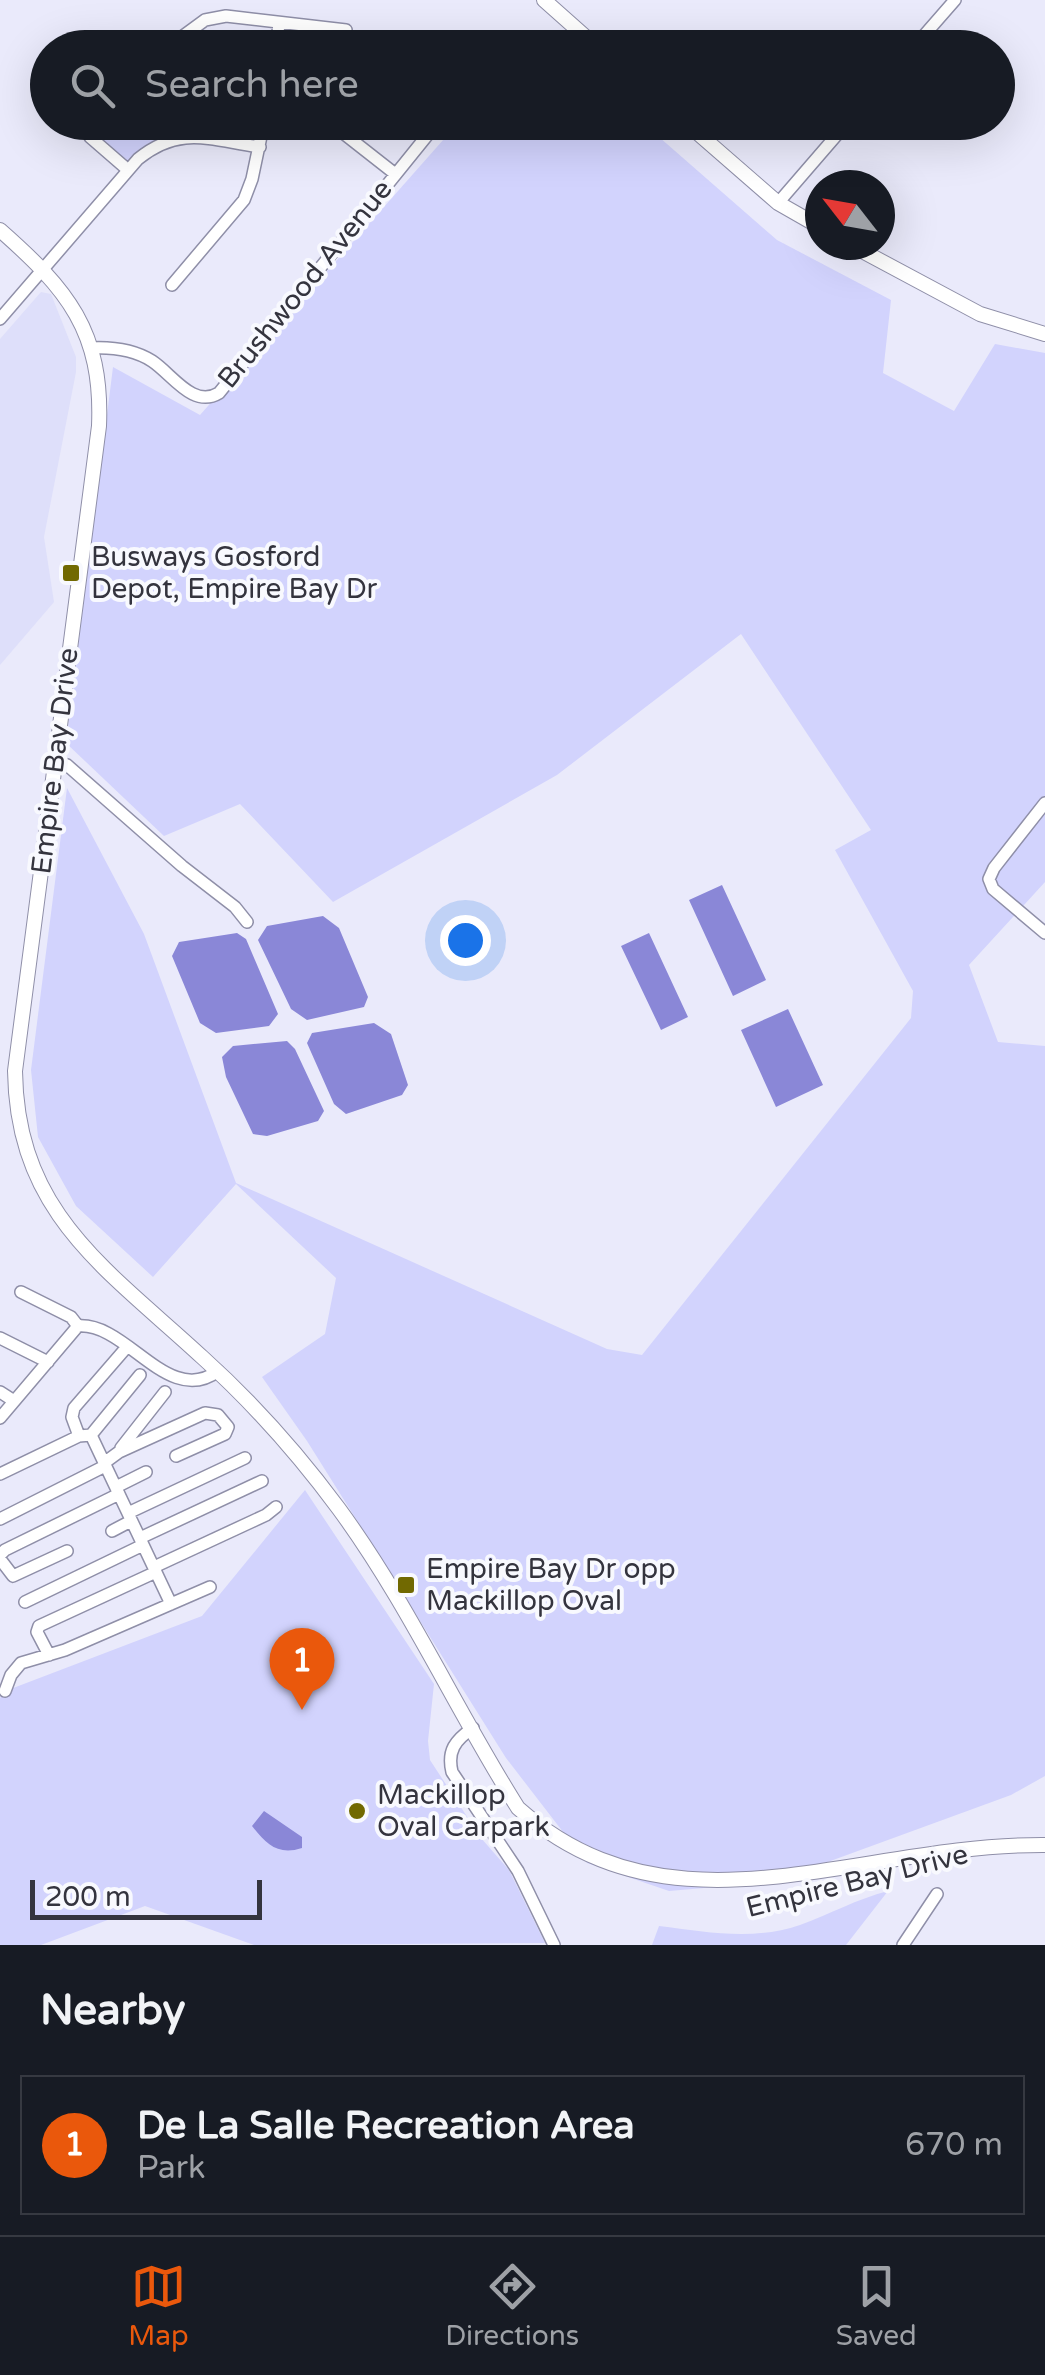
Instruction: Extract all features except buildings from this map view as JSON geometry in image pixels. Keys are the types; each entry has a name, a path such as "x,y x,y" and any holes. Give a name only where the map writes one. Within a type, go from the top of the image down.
{"main road":[{"path":"544,0 578,30"},
{"path":"706,140 778,203 805,219"},
{"name":"Empire Bay Drive","path":"0,230 44,269 67,296 90,348 99,389 99,426 16,1053 18,1116 31,1166 71,1234 218,1372 299,1458 359,1536 518,1808 562,1858"},
{"path":"879,260 980,314 1045,334"},
{"name":"Empire Bay Drive","path":"128,1290 198,1341 247,1388 299,1458"},
{"path":"198,1341 218,1372 247,1388"},
{"name":"Empire Bay Drive","path":"854,1883 987,1849 1045,1846"}],"street":[{"path":"929,30 955,0"},
{"path":"191,30 204,20 226,16 346,30"},
{"path":"279,30 280,24"},
{"path":"93,140 128,170"},
{"path":"0,319 128,170 159,142 167,140"},
{"path":"210,140 260,147"},
{"path":"172,284 244,200 261,140"},
{"path":"351,140 394,173"},
{"name":"Brushwood Avenue","path":"90,348 112,347 133,352 152,361 194,394 210,398 232,378 422,140"},
{"path":"778,203 832,140"},
{"path":"54,763 68,765 247,922"},
{"path":"1045,803 994,868 990,880 993,888 1045,933"},
{"path":"20,1292 72,1317 78,1326 99,1330 180,1378 201,1381 218,1372"},
{"path":"0,1418 78,1326"},
{"path":"0,1338 48,1362"},
{"path":"126,1348 74,1408 72,1417 105,1464 171,1604"},
{"path":"0,1474 85,1435 140,1375"},
{"path":"0,1392 14,1401"},
{"path":"0,1519 105,1464 119,1452 165,1392"},
{"path":"119,1452 204,1412 218,1415 228,1427 225,1434 176,1456"},
{"path":"112,1530 245,1458"},
{"path":"67,1551 16,1576 10,1575 0,1557 5,1550 146,1472"},
{"path":"25,1602 262,1481"},
{"path":"49,1655 37,1632 40,1626 276,1507"},
{"path":"5,1691 18,1665 210,1587"},
{"path":"472,1728 453,1745 452,1772 518,1871 554,1945"},
{"path":"903,1945 938,1894"}],"shaded area":[{"path":"100,140 155,140 129,163"},
{"path":"443,140 662,140 777,240 805,255 805,260 815,260 891,300 883,373 954,411 995,344 1045,353 1045,882 969,965 998,1042 1045,1046 1045,1776 1011,1795 773,1882 669,1891 587,1863 506,1758 307,1441 262,1377 325,1334 336,1278 236,1184 153,1277 76,1206 38,1137 31,1070 67,788 144,934 236,1183 607,1349 642,1355 911,1018 913,991 835,850 871,830 741,634 557,775 333,902 240,804 164,836 66,743 113,367 200,415"},
{"path":"41,292 51,294 76,357 44,537 54,602 0,665 0,339"},
{"path":"722,885 766,980 733,996 689,900"},
{"path":"323,916 339,928 368,997 364,1007 307,1020 291,1009 258,940 267,926"},
{"path":"237,933 246,939 278,1014 269,1026 216,1033 200,1023 172,956 179,942"},
{"path":"649,933 688,1017 661,1030 621,946"},
{"path":"788,1009 823,1085 776,1107 741,1030"},
{"path":"374,1023 391,1034 408,1085 402,1095 346,1114 334,1104 307,1043 312,1033"},
{"path":"287,1041 295,1049 324,1111 318,1121 267,1136 253,1134 226,1077 222,1057 233,1046"},
{"path":"305,1490 434,1684 430,1760 481,1838 509,1870 545,1943 254,1945 145,1906 41,1945 0,1945 0,1698 8,1690 202,1616"},
{"path":"264,1811 302,1837 302,1848 279,1849 262,1838 252,1826"},
{"path":"888,1891 846,1945 652,1945 659,1926 730,1934 765,1933 800,1925"}],"place":[{"name":"Busways Gosford Depot, Empire Bay Dr","path":"71,573"},
{"name":"Empire Bay Dr opp Mackillop Oval","path":"406,1585"},
{"name":"De La Salle Recreation Area","path":"302,1710"},
{"name":"Mackillop Oval Carpark","path":"357,1811"}]}
